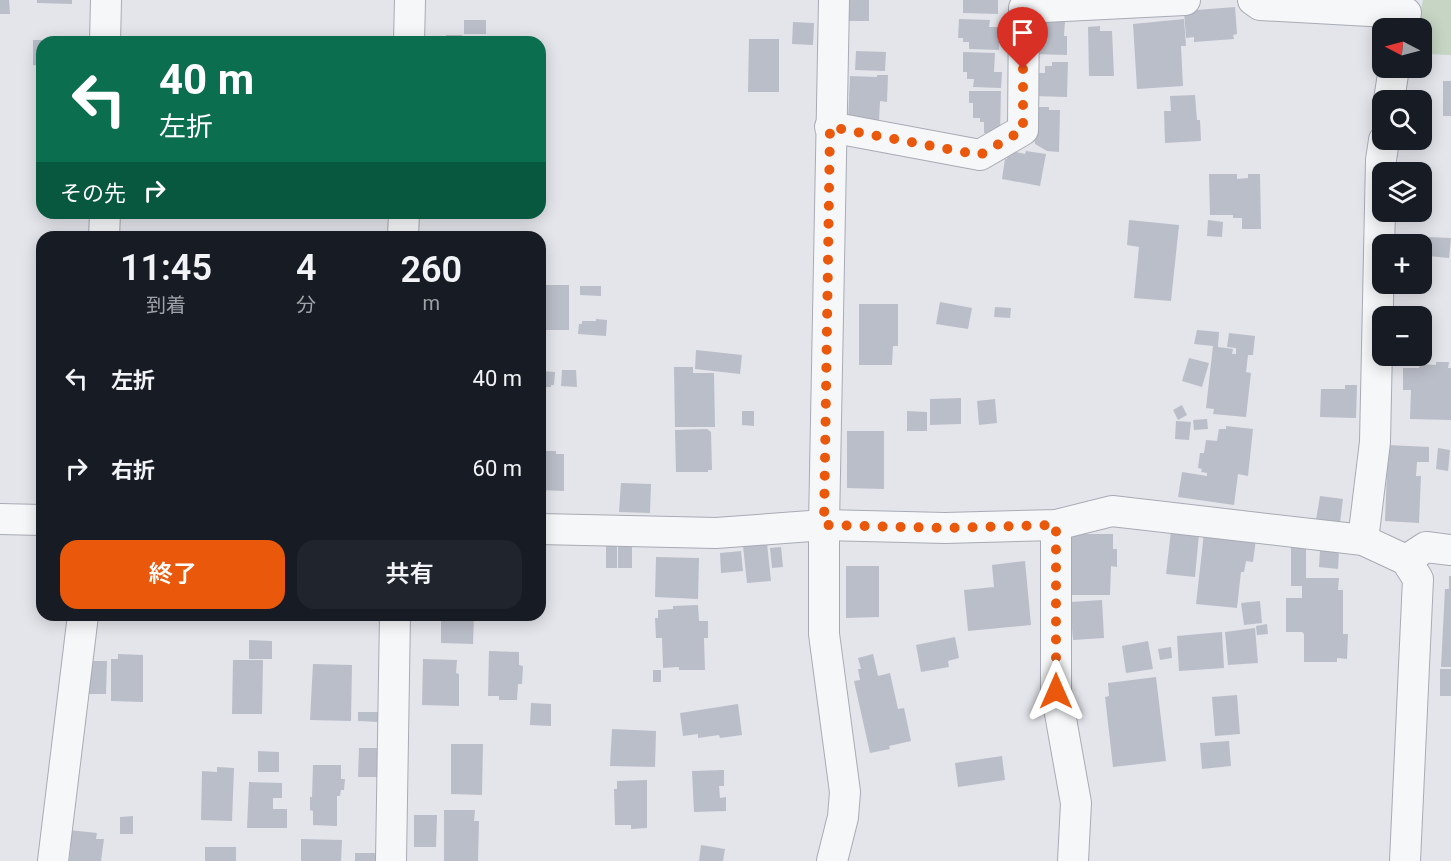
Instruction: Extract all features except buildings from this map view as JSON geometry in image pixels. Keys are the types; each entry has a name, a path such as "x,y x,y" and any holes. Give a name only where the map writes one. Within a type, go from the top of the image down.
{"street":[{"path":"105,36 106,0"},
{"path":"408,36 410,0"},
{"path":"832,861 843,817 845,792 824,634 830,127 834,0"},
{"path":"830,127 980,155 1023,130 1024,8 1185,0"},
{"path":"1253,0 1260,5 1406,14"},
{"path":"1363,540 1375,442 1382,150"},
{"path":"546,529 716,533 824,525 945,528 1056,525 1112,511 1363,540 1406,560 1418,579 1405,861"},
{"path":"0,519 36,520"},
{"path":"1056,525 1056,691 1076,803 1073,861"},
{"path":"1406,560 1426,547 1451,550"},
{"path":"53,861 82,621"},
{"path":"391,861 395,621"}],"green space":[{"path":"1423,0 1451,0 1451,55 1432,54 1432,18 1419,18"}],"route":[{"path":"1023,69 1023,130 980,155 830,127 824,525 945,528 1056,525 1056,691"}]}
